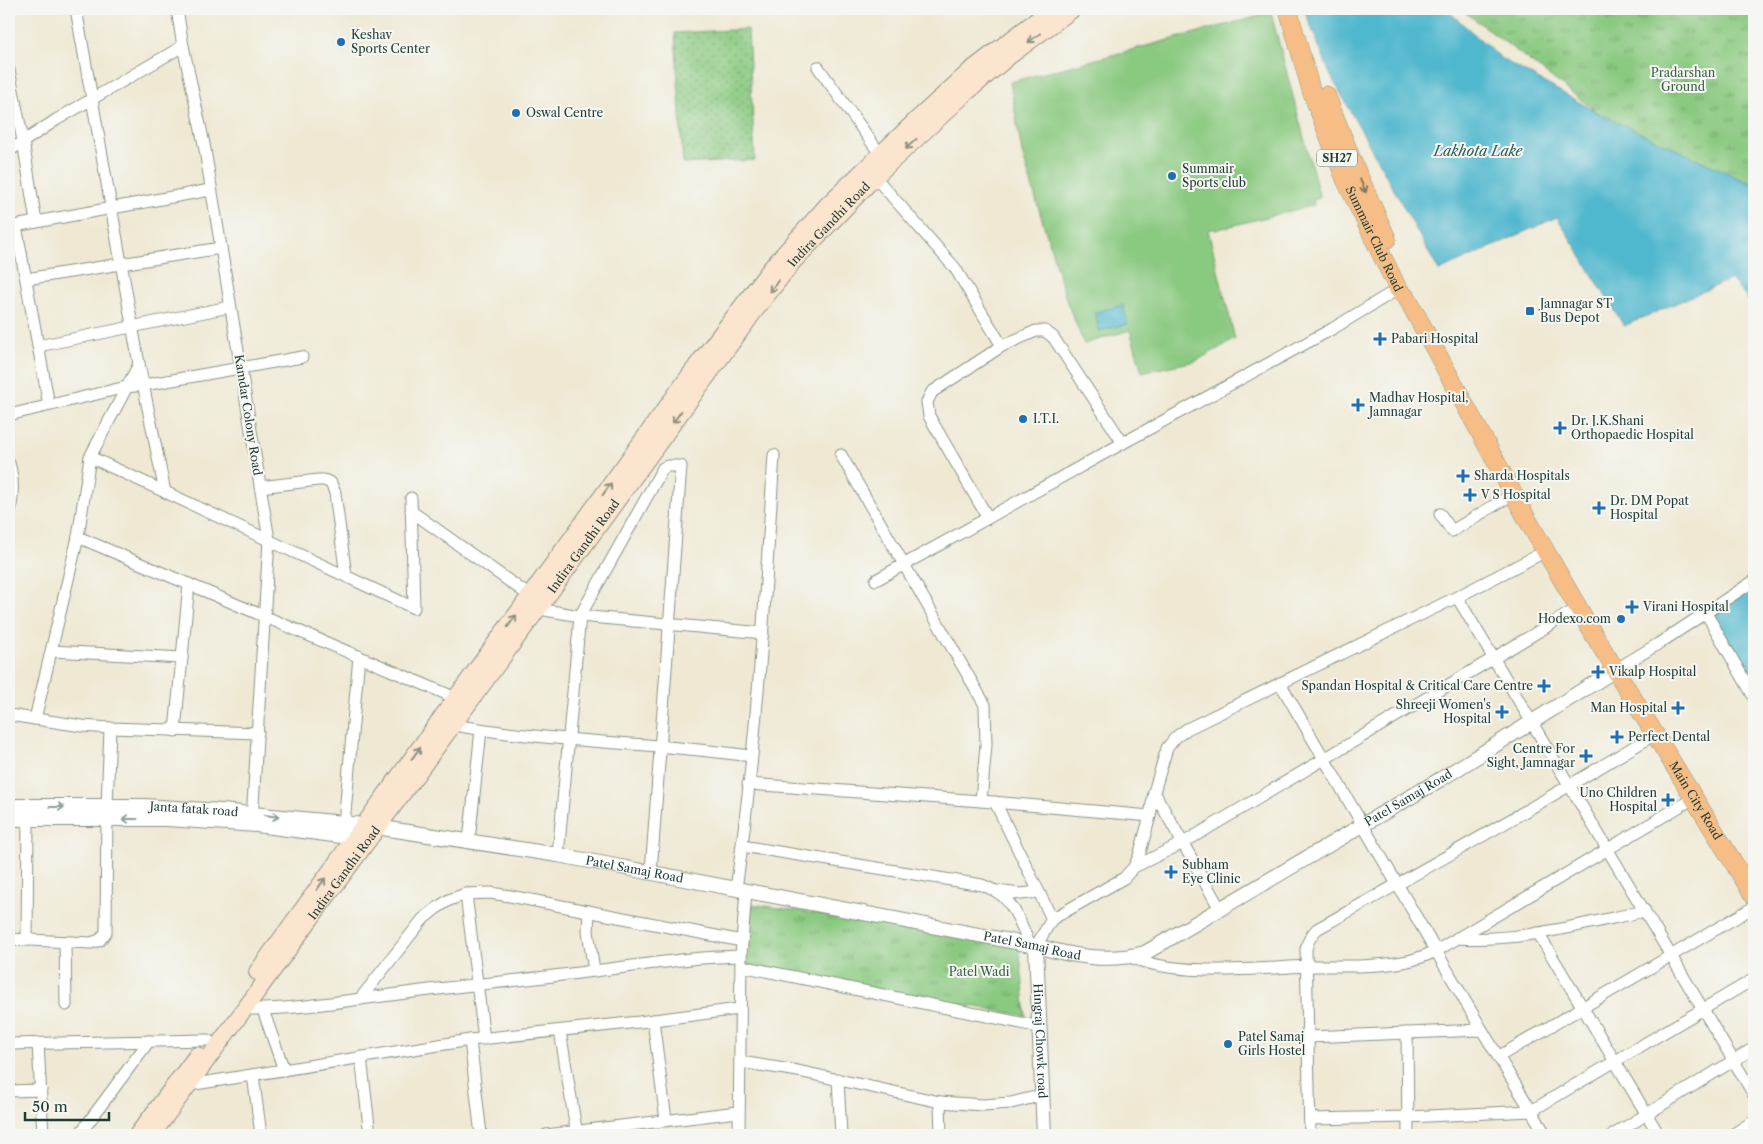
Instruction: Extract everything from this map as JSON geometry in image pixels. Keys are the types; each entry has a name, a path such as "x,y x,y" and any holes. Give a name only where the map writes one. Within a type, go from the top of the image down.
{"main road":[{"name":"Indira Gandhi Road","path":"367,832 454,725 534,602 697,366 771,268 828,204 880,154 971,70 1051,9"},
{"name":"Indira Gandhi Road","path":"150,1132 181,1086 367,832 456,698 647,458 792,263 875,177 991,72 1073,9"},
{"name":"Summair Club Road","path":"1288,9 1311,90 1346,181 1402,293 1546,551"},
{"name":"Summair Club Road","path":"1300,9 1325,92 1356,170 1408,285 1402,293"},
{"name":"Main City Road","path":"1546,551 1615,670 1754,896"},
{"name":"Indira Gandhi Road","path":"181,1086 208,1040 237,1009"}],"street":[{"path":"76,9 139,364 166,492"},
{"name":"Kamdar Colony Road","path":"177,9 202,137 269,540 252,819"},
{"path":"9,151 93,98 183,46"},
{"path":"818,66 880,154"},
{"path":"9,70 11,92 23,141 36,222"},
{"path":"875,177 955,268 1002,346"},
{"path":"49,405 26,280 12,226 210,190"},
{"path":"26,280 221,248"},
{"path":"876,580 1123,443 1402,293"},
{"path":"38,346 230,307"},
{"path":"988,518 929,416 927,402 932,392 1002,346 1036,331 1045,331 1053,337 1123,443"},
{"path":"9,415 126,387 144,386 302,357"},
{"path":"35,719 78,537 90,457 139,364"},
{"path":"739,1135 742,846 762,632 774,455"},
{"path":"841,455 984,705 986,746 981,801"},
{"path":"90,457 414,608 411,498"},
{"path":"9,463 12,486 12,503 9,516"},
{"path":"558,855 580,616 663,468 667,466 681,466 651,872"},
{"path":"260,487 318,480 331,483 335,493 346,576"},
{"path":"1440,514 1452,531 1513,494"},
{"path":"411,511 534,602 580,616 762,632"},
{"path":"78,537 456,698"},
{"path":"996,891 1015,913 1033,945 1052,919 1124,878 1134,867 1139,856 1150,816 1154,792 1167,748 1176,737 1187,729 1546,551"},
{"path":"1615,670 1754,581"},
{"path":"175,731 189,584"},
{"path":"1456,597 1754,1095"},
{"path":"1134,867 1183,843 1578,608"},
{"path":"1706,613 1754,697"},
{"path":"52,651 182,658"},
{"path":"344,824 359,656"},
{"name":"Patel Samaj Road","path":"367,832 469,841 558,855 1033,945 1080,957 1106,959 1130,957 1145,953 1362,827 1615,670"},
{"path":"1280,683 1362,827 1546,1135"},
{"path":"9,715 110,728 258,733"},
{"path":"454,725 570,740 660,746 751,756"},
{"path":"9,939 91,943 100,940 106,932 110,728"},
{"path":"469,841 481,730"},
{"path":"1310,1135 1306,948 1308,940 1317,928 1397,885 1570,786 1655,734"},
{"path":"748,784 995,802 1150,816"},
{"path":"1154,792 1220,909"},
{"path":"1130,957 1144,963 1207,970 1307,967 1401,962 1416,959 1436,951 1694,798"},
{"path":"995,802 1052,919"},
{"name":"Janta fatak road","path":"9,806 107,813 144,806 252,819 344,824 367,832"},
{"path":"9,819 107,813"},
{"path":"27,940 28,819"},
{"path":"252,819 367,832"},
{"path":"742,846 982,885 996,891 1021,894 1038,892"},
{"path":"360,998 423,919 450,900 466,894 490,893 742,941"},
{"path":"466,894 484,1039"},
{"path":"1498,1057 1672,957 1754,907"},
{"path":"589,911 588,931 594,972"},
{"path":"1457,938 1493,939 1538,933 1645,911"},
{"path":"1538,933 1660,1135"},
{"path":"65,942 66,1005"},
{"name":"Hingraj Chowk road","path":"1033,945 1040,1027 1044,1135"},
{"path":"237,1009 285,1009 478,983 594,972 712,956 1040,1027"},
{"path":"1310,1119 1408,1117 1531,1111 1754,980"},
{"path":"181,1086 470,1040 740,1009"},
{"path":"263,1010 284,1070"},
{"path":"653,1020 666,1120"},
{"path":"1308,1037 1482,1030"},
{"path":"560,1031 577,1134"},
{"path":"1408,1033 1408,1135"},
{"path":"9,1044 208,1040"},
{"path":"470,1040 481,1135"},
{"path":"79,1135 149,1041"},
{"path":"38,1043 43,1135"},
{"path":"1612,1135 1754,1048"},
{"path":"361,1057 370,1135"},
{"path":"740,1062 798,1071 940,1102 983,1106 1011,1103 1043,1095"},
{"path":"253,1075 261,1135"},
{"path":"838,1079 841,1135"},
{"path":"9,1090 41,1090"},
{"path":"940,1102 941,1135"},
{"path":"546,1135 577,1134 666,1120 738,1112"},
{"path":"1732,1135 1754,1121"}],"green space":[{"name":"Pradarshan Ground","path":"1461,9 1754,9 1754,189 1604,117"},
{"name":"Summair Sports club","path":"1271,13 1320,198 1313,200 1314,205 1215,230 1214,228 1208,230 1235,339 1196,361 1142,372 1130,330 1084,344 1067,302 1022,153 1010,82"},
{"path":"748,29 755,160 683,164 675,33"},
{"name":"Patel Wadi","path":"752,904 1019,943 1026,1016 747,965"}],"water":[{"name":"Lakhota Lake","path":"1304,9 1446,9 1502,59 1604,116 1754,185 1754,307 1731,279 1624,326 1557,217 1439,271 1330,74"},
{"path":"1123,305 1128,324 1099,331 1095,312"},
{"path":"1754,588 1754,692 1708,616"}],"place":[{"name":"Keshav Sports Center","path":"341,42"},
{"name":"Oswal Centre","path":"516,113"},
{"name":"Summair Sports club","path":"1172,176"},
{"name":"Jamnagar ST Bus Depot","path":"1530,311"},
{"name":"Pabari Hospital","path":"1380,339"},
{"name":"Madhav Hospital, Jamnagar","path":"1358,405"},
{"name":"I.T.I.","path":"1023,419"},
{"name":"Dr. J.K.Shani Orthopaedic Hospital","path":"1560,428"},
{"name":"Sharda Hospitals","path":"1463,476"},
{"name":"V S Hospital","path":"1470,495"},
{"name":"Dr. DM Popat Hospital","path":"1599,508"},
{"name":"Virani Hospital","path":"1632,607"},
{"name":"Hodexo.com","path":"1621,619"},
{"name":"Vikalp Hospital","path":"1598,672"},
{"name":"Spandan Hospital & Critical Care Centre","path":"1544,686"},
{"name":"Man Hospital","path":"1678,708"},
{"name":"Shreeji Women's Hospital","path":"1502,712"},
{"name":"Perfect Dental","path":"1617,737"},
{"name":"Centre For Sight, Jamnagar","path":"1586,756"},
{"name":"Uno Children Hospital","path":"1668,800"},
{"name":"Subham Eye Clinic","path":"1171,872"},
{"name":"Patel Samaj Girls Hostel","path":"1228,1044"}]}
